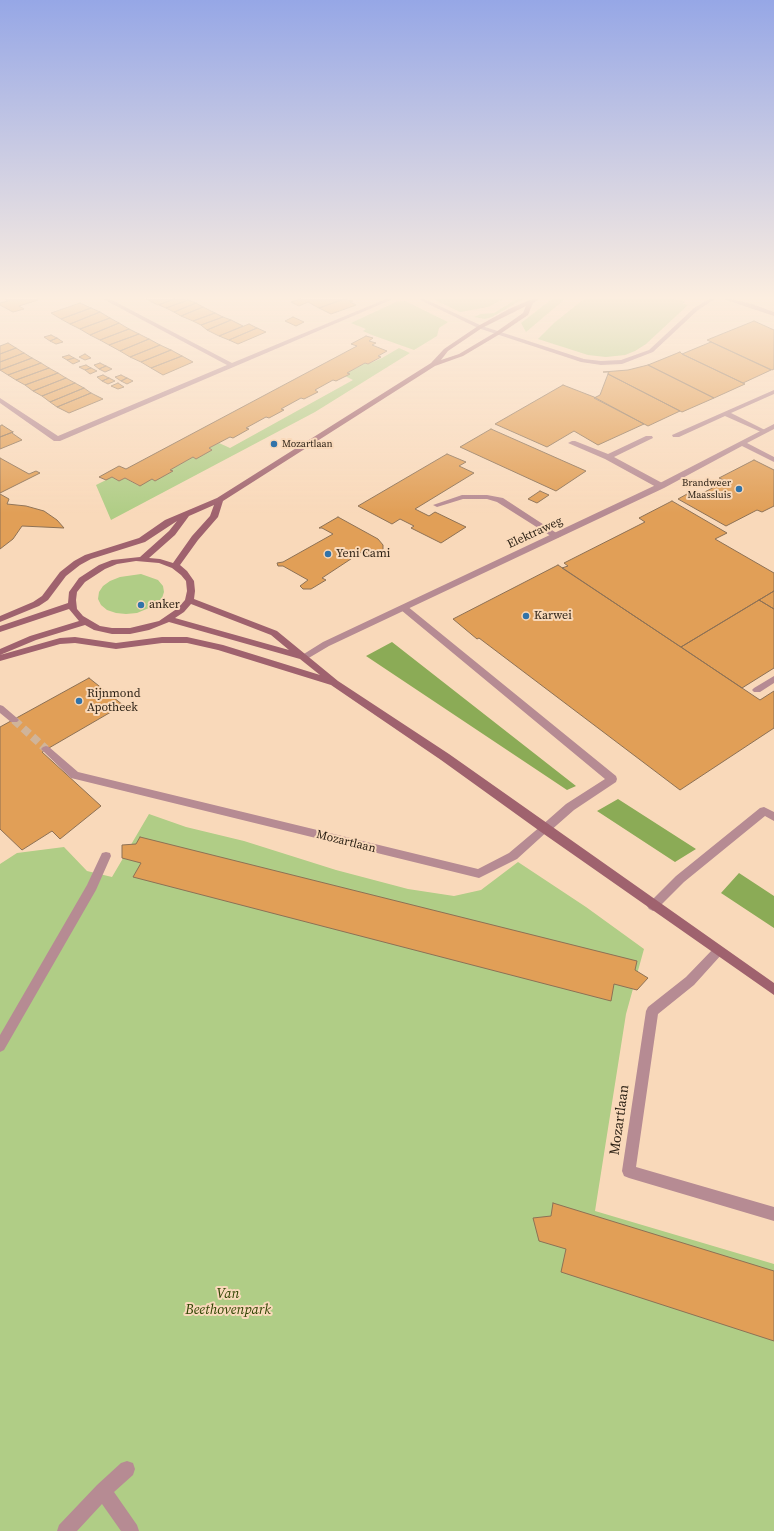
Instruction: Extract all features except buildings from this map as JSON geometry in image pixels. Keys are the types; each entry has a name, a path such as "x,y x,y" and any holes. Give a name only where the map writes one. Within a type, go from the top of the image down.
{"main road":[{"path":"0,618 36,604 45,598 63,574 77,563 88,557 142,540 168,522 220,500 259,474 426,370"},
{"path":"175,566 195,538 214,517 220,500"},
{"path":"142,559 172,533 187,513"},
{"path":"142,559 160,561 175,566 184,573 190,581 191,590 189,600 181,610 170,619 146,628 125,631 105,630 85,622 76,614 72,604 72,596 82,580 91,572 115,562 142,559"},
{"path":"189,600 274,633 334,683 445,757 653,906 774,990"},
{"path":"0,629 72,604"},
{"path":"170,619 304,657"},
{"path":"0,652 33,638 85,622"},
{"path":"0,658 60,641 75,640 116,646 162,640 187,640 220,647 334,683"}],"street":[{"path":"0,400 57,439 218,370"},
{"path":"676,435 774,392"},
{"path":"725,413 763,431"},
{"name":"Elektraweg","path":"304,657 326,644 661,486 774,426"},
{"path":"608,457 649,438"},
{"path":"572,443 608,457 661,486"},
{"path":"741,443 774,460"},
{"path":"437,505 462,497 500,500 557,536"},
{"name":"Mozartlaan","path":"46,749 75,775 479,874 513,856 570,806 612,779 404,608"},
{"path":"757,690 774,679"},
{"path":"0,708 14,720"},
{"path":"653,906 680,879 764,811 774,817"},
{"path":"0,1046 92,887 106,856"},
{"name":"Mozartlaan","path":"718,951 690,981 652,1011 629,1171 774,1214"},
{"path":"65,1531 103,1490 127,1469"},
{"path":"103,1490 131,1531"}],"green space":[{"path":"352,370 382,370 315,412 111,520 96,485 112,477 119,481 125,478 139,486 152,479 155,481 172,471 170,470 193,457 196,459 211,450 209,448 219,443 230,448 353,380 345,376 349,374 347,373"},
{"path":"141,574 158,580 163,586 164,592 162,598 156,605 137,613 126,614 107,610 101,605 98,599 99,592 103,586 120,577"},
{"path":"392,642 576,786 567,790 366,656"},
{"path":"618,799 696,849 675,862 597,811"},
{"name":"Van Beethovenpark","path":"149,814 186,827 244,841 336,870 408,889 454,896 481,890 518,862 586,907 644,949 626,1014 595,1211 774,1264 774,1531 0,1531 0,864 17,853 64,847 87,871 112,877"},
{"path":"739,873 774,896 774,928 721,893"}],"tunnel":[{"path":"14,720 46,749"}],"place":[{"name":"Mozartlaan","path":"274,444"},
{"name":"Brandweer Maassluis","path":"739,489"},
{"name":"Yeni Cami","path":"328,554"},
{"name":"anker","path":"141,605"},
{"name":"Karwei","path":"526,616"},
{"name":"Rijnmond Apotheek","path":"79,701"}]}
